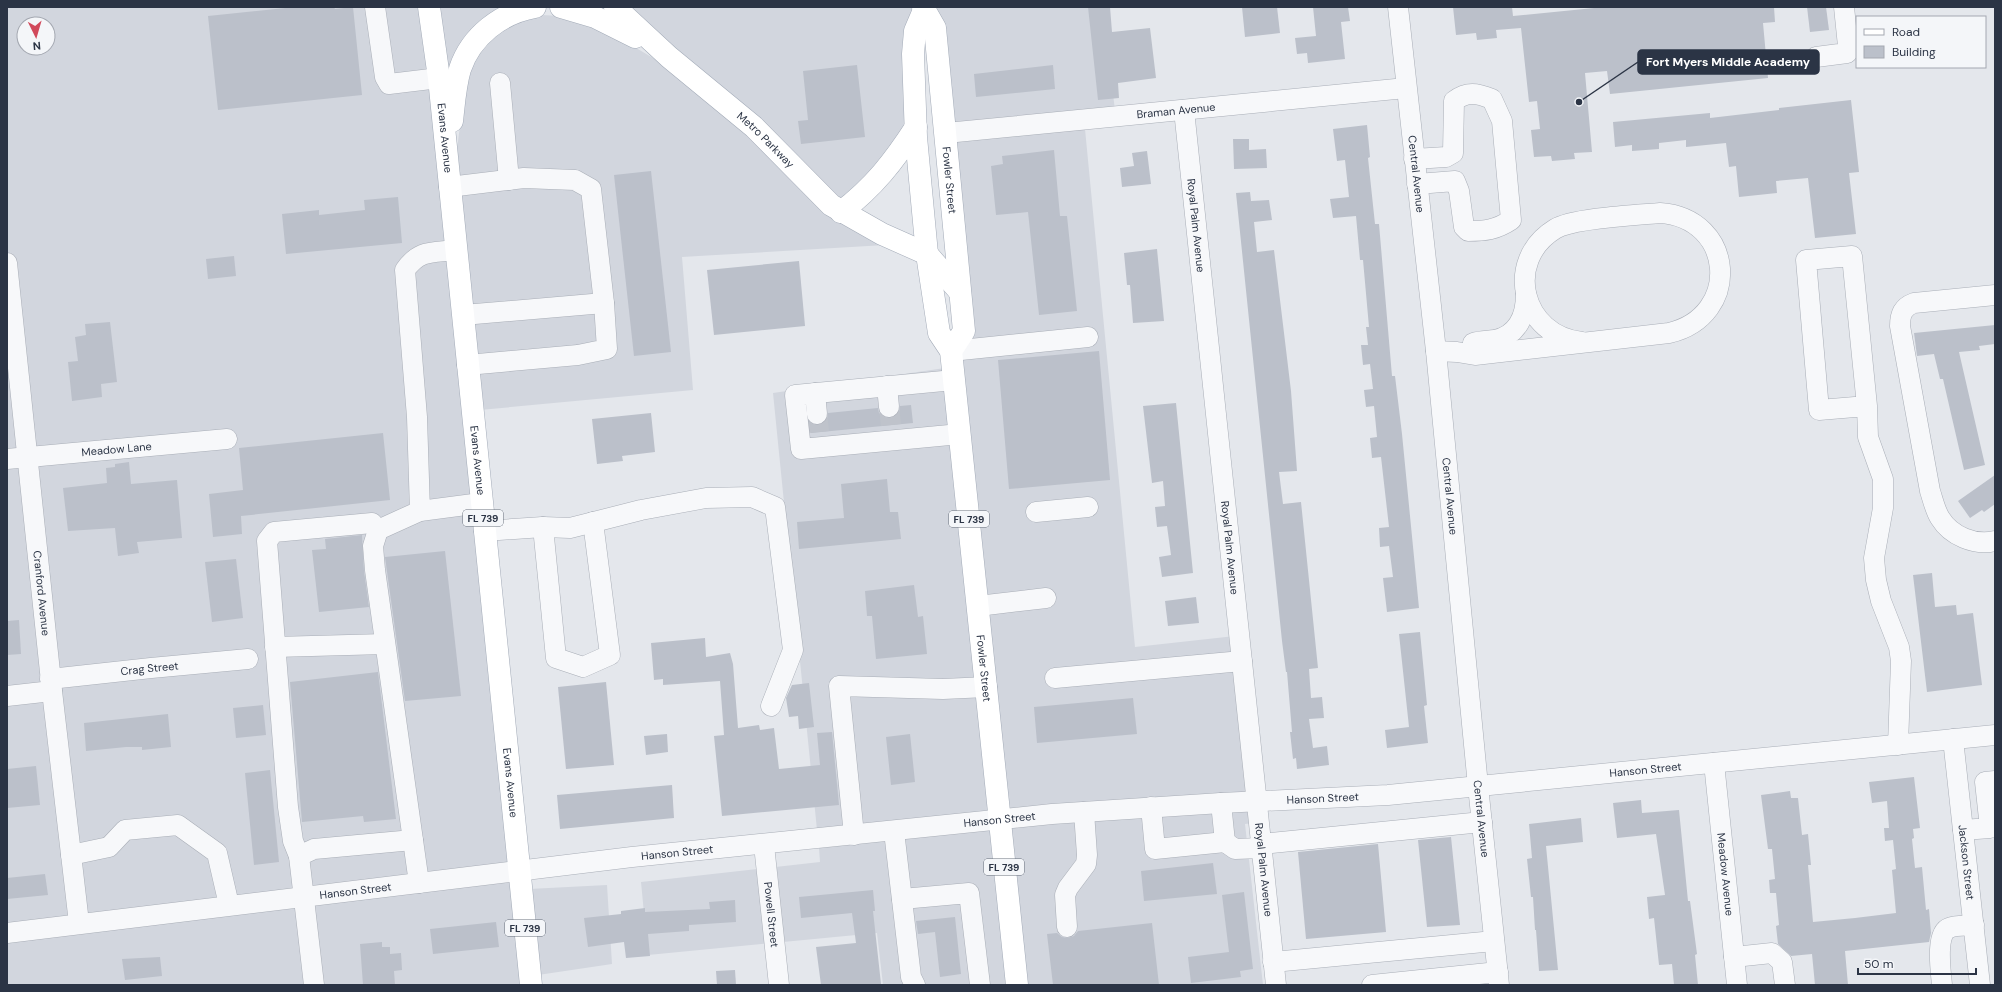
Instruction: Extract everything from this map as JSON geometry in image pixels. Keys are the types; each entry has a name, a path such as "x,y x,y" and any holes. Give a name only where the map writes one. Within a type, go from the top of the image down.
{"main road":[{"name":"Evans Avenue","path":"429,7 439,78 518,872 531,985"},
{"path":"447,164 457,86 465,58 483,32 496,22 511,14 535,7"},
{"path":"562,7 584,12 617,26 669,57"},
{"name":"Metro Parkway","path":"615,7 669,57 754,127 822,197 841,212 882,234 927,254"},
{"name":"Fowler Street","path":"924,8 915,31 913,54 916,127 927,254 939,333 951,351 987,687 1016,985"},
{"name":"Fowler Street","path":"924,8 935,28 964,331 951,351"},
{"path":"915,31 922,49 930,111 946,132"},
{"path":"841,212 864,194 900,152 916,127"},
{"path":"927,254 960,292"}],"street":[{"path":"375,7 385,77 390,84 439,78"},
{"name":"Central Avenue","path":"1398,7 1436,351 1478,786 1499,978"},
{"path":"1816,57 1847,53 1848,46 1844,7"},
{"path":"500,83 509,180"},
{"name":"Braman Avenue","path":"946,132 1406,88"},
{"path":"1478,93 1492,99 1502,121 1511,220 1500,227 1486,231 1468,231 1464,227 1459,191 1455,181 1453,153 1454,101 1463,95 1478,93"},
{"name":"Royal Palm Avenue","path":"1184,110 1276,985"},
{"path":"1414,159 1446,157 1453,153"},
{"path":"449,187 524,178 575,180 591,189 604,303 607,349 578,355 467,366"},
{"path":"1417,184 1455,181"},
{"path":"1436,351 1457,352 1475,356 1582,342 1669,333 1685,328 1700,319 1714,302 1718,291 1721,274 1716,250 1705,233 1688,220 1674,215 1660,214 1567,224 1546,236 1532,253 1525,276 1526,294 1524,314 1519,325 1510,334 1501,339 1474,342 1457,352"},
{"path":"420,511 417,417 405,270 414,258 424,254 456,250"},
{"path":"1867,406 1819,410 1806,260 1852,256 1867,406 1868,437 1883,479 1883,508 1874,558 1876,580 1881,601 1899,647 1901,661 1898,745"},
{"name":"Cranford Avenue","path":"7,263 51,685 79,923"},
{"path":"1526,294 1532,310 1549,329 1565,339 1582,342"},
{"path":"1995,295 1914,303 1906,306 1902,312 1900,326 1930,491 1936,511 1944,524 1960,537 1981,543 1995,541"},
{"path":"463,315 604,303"},
{"path":"951,351 1088,338"},
{"path":"954,380 795,395 801,449 819,431 891,424 960,434"},
{"path":"887,386 891,424"},
{"path":"815,393 819,431"},
{"name":"Meadow Lane","path":"7,459 227,439"},
{"path":"484,531 543,527 570,528 641,510 706,498 752,498 775,506 793,650 771,706"},
{"path":"419,883 385,644 373,546 378,530 420,511 481,503"},
{"path":"1036,512 1088,507"},
{"path":"543,527 556,658 583,667 610,655 593,522"},
{"path":"314,985 300,856 293,841 288,807 267,542 274,532 372,523 378,530"},
{"path":"978,606 1046,598"},
{"path":"275,647 385,644"},
{"name":"Crag Street","path":"7,696 51,685 151,668 248,660"},
{"path":"1055,678 1242,661"},
{"path":"854,835 839,686 942,689 987,687"},
{"name":"Hanson Street","path":"7,933 229,905 632,858 1000,820 1151,807 1388,794 1995,735"},
{"name":"Jackson Street","path":"1952,739 1980,985"},
{"name":"Meadow Avenue","path":"1714,763 1737,985"},
{"path":"1963,830 1990,828 1985,782 1995,781"},
{"path":"1221,803 1225,842"},
{"path":"1151,807 1154,849 1225,842 1235,850 1482,822"},
{"path":"1067,927 1065,895 1068,888 1086,864 1087,855 1084,812"},
{"path":"71,855 110,847 125,830 178,825 217,853 229,905"},
{"path":"894,831 911,977 915,985"},
{"path":"300,856 314,849 413,840"},
{"name":"Powell Street","path":"764,845 779,985"},
{"path":"902,899 969,893 980,985"},
{"path":"1942,985 1939,950 1944,931 1949,928 1974,925"},
{"path":"1273,962 1494,941"},
{"path":"1734,957 1772,953 1782,962 1785,985"},
{"path":"1372,985 1499,978"}],"shaded area":[{"path":"7,7 420,7 431,79 509,863 7,924"},
{"path":"437,7 504,7 448,87"},
{"path":"627,7 913,7 914,11 909,24 904,27 907,33 908,124 873,170 840,201"},
{"path":"934,7 1102,7 1117,126 1085,129 1135,647 1235,636 1249,792 1007,810 960,355 954,129 944,32 947,30 943,25 942,18 939,18"},
{"path":"542,15 560,16 614,35 665,65 748,134 839,224 842,222 885,245 682,257 693,390 480,410 455,164 465,88 472,62 489,39 514,22"},
{"path":"945,368 991,812 817,830 773,393"},
{"path":"1251,810 1252,823 1245,824 1263,985 1025,985 1009,828 1053,823"},
{"path":"992,830 1009,985 883,985 877,933 648,955 641,882 820,862 819,848"},
{"path":"511,882 523,985 7,985 7,942"},
{"path":"607,885 612,964 538,975 529,889"}],"building":[{"path":"295,7 334,7 335,9 353,7 362,95 218,110 208,16"},
{"path":"1088,7 1110,7 1112,32 1150,28 1156,78 1118,83 1119,98 1098,100"},
{"path":"1242,7 1277,7 1280,33 1245,37"},
{"path":"1313,7 1348,7 1350,21 1341,22 1345,59 1308,63 1307,53 1297,54 1295,38 1316,36"},
{"path":"1453,7 1512,7 1513,16 1604,7 1774,7 1775,22 1763,23 1768,78 1610,94 1607,71 1585,73 1592,152 1574,153 1575,159 1552,161 1551,156 1534,157 1531,130 1540,129 1537,101 1529,102 1521,28 1496,30 1497,38 1477,40 1476,33 1456,35"},
{"path":"1807,7 1826,7 1829,30 1810,32"},
{"path":"857,65 865,137 801,144 798,121 808,120 803,71"},
{"path":"1053,65 1055,89 976,97 974,74"},
{"path":"1851,100 1859,172 1849,173 1856,234 1815,238 1808,178 1776,181 1777,193 1739,197 1736,166 1729,167 1726,143 1686,147 1686,140 1659,143 1659,149 1632,151 1632,145 1615,147 1613,122 1710,113 1710,118"},
{"path":"1367,125 1370,157 1368,158 1375,224 1379,224 1392,376 1395,376 1402,434 1419,608 1387,612 1383,578 1393,577 1389,546 1380,547 1379,528 1389,527 1381,457 1372,458 1370,438 1377,437 1374,406 1366,407 1364,390 1373,389 1370,364 1363,365 1361,345 1368,345 1366,327 1369,327 1363,260 1360,260 1356,216 1333,218 1330,199 1349,197 1345,160 1337,161 1333,129"},
{"path":"1233,139 1249,139 1249,150 1266,149 1267,168 1234,169"},
{"path":"1054,150 1060,216 1067,216 1077,311 1039,315 1028,212 996,215 991,166 1003,164 1002,156"},
{"path":"1147,151 1151,184 1122,187 1120,168 1134,166 1132,153"},
{"path":"651,171 671,352 634,356 614,175"},
{"path":"1250,192 1251,201 1269,200 1272,220 1254,222 1257,252 1274,250 1291,391 1297,471 1279,472 1283,504 1301,502 1318,668 1309,669 1311,698 1322,697 1324,718 1309,719 1313,748 1327,746 1329,765 1297,769 1296,758 1293,759 1290,732 1292,732 1287,672 1282,641 1236,193"},
{"path":"398,197 402,243 286,254 282,214 319,210 319,215 365,210 364,200"},
{"path":"1157,249 1164,321 1133,323 1130,285 1127,285 1124,253"},
{"path":"234,256 236,276 208,279 206,259"},
{"path":"799,261 805,326 714,335 707,270"},
{"path":"110,322 117,382 101,384 102,397 72,401 68,362 78,361 75,337 86,335 85,324"},
{"path":"1995,325 1995,344 1979,346 1980,350 1959,352 1985,465 1964,470 1943,379 1940,379 1934,354 1917,356 1914,333"},
{"path":"1099,351 1110,480 1009,489 998,360"},
{"path":"1176,403 1193,573 1162,577 1159,557 1171,555 1167,526 1157,527 1155,507 1165,506 1163,481 1152,483 1143,406"},
{"path":"911,405 913,423 811,433 810,422 818,425 823,424 827,419 828,413 878,408 879,413 884,417 890,418 899,412 900,406"},
{"path":"651,413 655,452 622,456 623,461 597,464 592,419"},
{"path":"383,433 390,500 241,516 242,534 213,537 209,494 243,490 239,448"},
{"path":"129,462 131,484 177,480 182,538 137,542 139,553 118,556 115,528 68,531 63,488 107,483 106,468 115,467 115,464"},
{"path":"1995,475 1995,504 1984,512 1982,510 1970,518 1958,501"},
{"path":"887,479 890,512 898,512 901,539 799,549 797,522 844,518 841,484"},
{"path":"362,535 364,571 369,607 319,612 312,550 326,549 325,539"},
{"path":"445,551 461,696 405,701 385,557"},
{"path":"236,559 243,618 212,622 205,562"},
{"path":"1932,573 1935,607 1956,605 1957,615 1973,613 1982,685 1927,692 1913,575"},
{"path":"914,585 918,617 923,616 927,654 876,659 872,616 867,616 865,591"},
{"path":"1196,597 1199,623 1168,626 1165,601"},
{"path":"19,620 21,654 7,655 7,621"},
{"path":"1420,632 1427,705 1424,706 1428,743 1387,748 1385,730 1409,727 1399,634"},
{"path":"705,638 706,657 730,653 733,664 738,728 759,725 760,730 774,728 779,769 820,765 817,733 832,732 839,805 722,816 714,736 724,735 720,681 663,685 663,679 654,680 651,643"},
{"path":"378,672 396,819 364,822 363,816 302,822 290,682"},
{"path":"606,682 614,765 566,769 558,687"},
{"path":"809,683 814,727 799,729 798,716 789,717 786,698 792,685"},
{"path":"1133,698 1137,734 1037,743 1034,707"},
{"path":"263,705 266,735 236,738 233,708"},
{"path":"168,714 171,747 142,750 142,747 126,747 86,751 84,723"},
{"path":"667,734 668,752 646,755 644,736"},
{"path":"910,734 915,782 891,785 886,737"},
{"path":"36,766 40,805 7,808 7,769"},
{"path":"270,770 279,862 254,865 245,773"},
{"path":"1914,777 1920,828 1913,829 1914,838 1912,839 1915,868 1922,867 1926,910 1929,909 1931,933 1929,942 1845,951 1848,985 1815,985 1812,954 1791,956 1778,944 1776,926 1779,925 1776,893 1770,893 1769,880 1775,879 1772,849 1768,849 1761,795 1790,791 1791,798 1798,798 1802,835 1808,834 1811,865 1808,865 1813,922 1855,918 1896,913 1892,870 1896,869 1893,840 1885,841 1884,828 1889,828 1887,801 1872,803 1869,782"},
{"path":"672,785 674,818 560,829 557,795"},
{"path":"1641,800 1642,813 1679,810 1688,901 1690,901 1697,954 1695,955 1698,985 1674,985 1672,964 1659,965 1654,918 1649,919 1647,897 1665,895 1656,834 1617,838 1613,803"},
{"path":"1581,818 1583,842 1546,846 1558,970 1539,971 1533,897 1531,897 1527,859 1532,858 1529,824"},
{"path":"1451,837 1460,925 1427,927 1418,840"},
{"path":"1378,844 1386,932 1306,939 1298,852"},
{"path":"1213,863 1217,894 1144,901 1141,871"},
{"path":"45,874 48,895 7,899 7,878"},
{"path":"873,890 875,911 873,911 881,984 821,985 816,947 856,943 852,913 801,918 799,897"},
{"path":"1244,892 1253,969 1240,971 1241,977 1191,983 1188,957 1229,952 1222,895"},
{"path":"735,900 736,922 689,925 689,931 648,934 650,956 626,958 624,942 588,947 584,918 621,914 621,911 645,908 645,912 710,909 709,902"},
{"path":"955,917 961,974 940,977 935,932 918,934 916,921"},
{"path":"496,922 499,947 433,954 430,929"},
{"path":"1152,923 1159,985 1053,985 1047,934 1057,933 1062,937 1068,938 1074,936 1078,931"},
{"path":"382,942 382,947 390,947 390,954 401,953 402,970 394,971 395,985 363,985 360,944"},
{"path":"160,957 162,976 125,980 122,959"},
{"path":"735,970 736,985 717,985 716,971"}],"tunnel":[{"path":"889,407 891,425"},
{"path":"817,414 819,432"}],"place":[{"name":"Fort Myers Middle Academy","path":"1579,102"}]}
